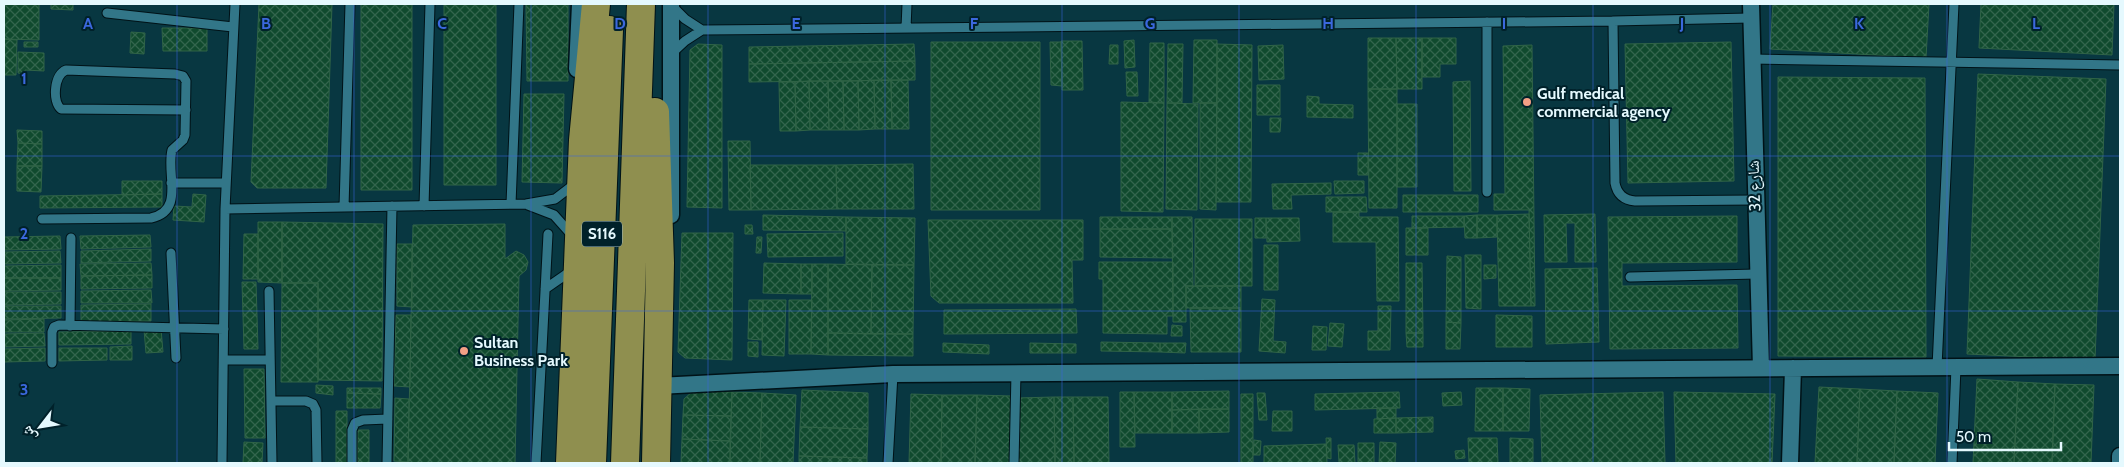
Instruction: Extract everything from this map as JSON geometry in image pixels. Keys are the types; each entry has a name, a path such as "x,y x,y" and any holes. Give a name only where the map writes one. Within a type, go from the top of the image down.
{"highway":[{"path":"570,463 583,140 596,4"},
{"name":"S116","path":"592,463 609,4"},
{"path":"641,12 648,34 654,73 660,263 656,463"},
{"name":"S116","path":"625,463 641,12"}],"street":[{"path":"575,358 566,330 580,4"},
{"path":"660,263 667,243 672,212 671,4"},
{"name":"شارع 32","path":"1750,11 1761,368"},
{"path":"658,386 893,374 2120,366"},
{"path":"1790,463 1794,368"},
{"path":"2120,456 2120,461"}],"lane":[{"path":"222,463 225,209 234,4"},
{"path":"344,207 350,4"},
{"path":"424,206 430,4"},
{"path":"511,204 519,4"},
{"path":"671,4 685,19 702,30"},
{"path":"906,28 907,4"},
{"path":"1937,367 1954,4"},
{"path":"670,55 685,41 702,30 1613,21 1750,11"},
{"path":"107,13 233,27"},
{"path":"1613,21 1615,183 1619,194 1624,198 1635,201 1755,200"},
{"path":"1487,22 1487,192"},
{"path":"1751,59 2120,65"},
{"path":"42,219 158,217 168,210 170,204 171,155 175,146 185,138 186,110 186,81 179,74 66,70 60,74 57,80 56,102 60,109 186,110"},
{"path":"171,183 226,183"},
{"path":"225,209 526,204 555,199 572,186"},
{"path":"526,204 554,215 570,233"},
{"path":"387,463 392,206"},
{"path":"536,463 548,234"},
{"path":"70,326 72,238"},
{"path":"171,253 176,358"},
{"path":"545,289 568,273"},
{"path":"1630,277 1757,274"},
{"path":"269,291 272,463"},
{"path":"52,363 53,330 57,326 224,329"},
{"path":"224,360 270,360"},
{"path":"1952,463 1956,367"},
{"path":"1014,463 1016,373"},
{"path":"888,463 893,374"},
{"path":"271,401 306,401 313,404 316,410 317,463"},
{"path":"352,463 352,430 355,423 363,420 388,419"}],"shaded area":[{"path":"4,4 2120,4 2120,463 4,463"}],"building":[{"path":"4,4 39,4 39,40 4,39"},
{"path":"51,4 73,4 73,10 51,9"},
{"path":"259,4 332,4 326,188 257,188 251,182"},
{"path":"361,4 412,4 412,190 361,190"},
{"path":"444,4 496,4 496,185 444,185"},
{"path":"526,4 568,4 568,81 527,81"},
{"path":"1773,4 1929,4 1926,58 1770,49"},
{"path":"1981,4 2114,4 2112,55 1979,48"},
{"path":"162,28 207,28 207,51 163,51"},
{"path":"131,32 145,33 144,54 130,53"},
{"path":"1368,38 1396,38 1397,89 1368,89"},
{"path":"1396,38 1422,38 1422,89 1397,89"},
{"path":"1422,38 1456,38 1456,64 1440,64 1440,77 1422,77"},
{"path":"4,39 17,40 16,75 4,75"},
{"path":"1134,40 1135,67 1125,68 1124,41"},
{"path":"1194,40 1217,40 1217,103 1193,103"},
{"path":"1061,41 1082,41 1083,90 1062,90"},
{"path":"24,42 38,42 38,47 24,47"},
{"path":"931,42 1040,42 1040,210 931,210"},
{"path":"1050,42 1061,42 1062,86 1051,85"},
{"path":"1731,42 1734,181 1628,183 1625,44"},
{"path":"1150,43 1164,43 1164,103 1149,102"},
{"path":"698,44 722,45 722,208 687,207 690,50"},
{"path":"914,44 915,61 749,64 749,47"},
{"path":"1168,44 1183,44 1182,103 1167,103"},
{"path":"1217,44 1252,45 1251,202 1216,202"},
{"path":"1110,45 1118,45 1118,64 1109,64"},
{"path":"1283,45 1284,79 1259,80 1258,46"},
{"path":"1532,45 1535,306 1531,306 1529,210 1494,210 1494,194 1505,194 1503,46"},
{"path":"18,52 44,53 44,71 25,70 25,74 18,73"},
{"path":"915,61 915,80 749,82 749,64"},
{"path":"1126,72 1137,72 1138,96 1127,96"},
{"path":"1978,74 2106,79 2095,360 1967,354"},
{"path":"1778,77 1925,78 1926,357 1778,356"},
{"path":"874,80 891,80 892,129 875,129"},
{"path":"874,80 875,129 859,130 858,81"},
{"path":"891,80 908,80 909,129 892,129"},
{"path":"809,81 828,81 829,130 810,130"},
{"path":"809,81 810,130 796,131 795,82"},
{"path":"828,81 843,81 844,130 829,130"},
{"path":"843,81 858,81 859,130 844,130"},
{"path":"1470,81 1471,191 1454,191 1453,82"},
{"path":"779,82 795,82 796,131 780,131"},
{"path":"1257,85 1280,85 1280,115 1257,115"},
{"path":"1368,89 1397,89 1397,208 1369,208"},
{"path":"524,94 564,94 562,183 522,182"},
{"path":"1307,96 1319,97 1319,104 1353,105 1353,118 1307,117"},
{"path":"1121,102 1164,103 1163,212 1121,211"},
{"path":"1167,103 1198,104 1197,210 1166,209"},
{"path":"1200,103 1217,103 1216,210 1200,209"},
{"path":"1397,104 1417,104 1417,187 1397,187"},
{"path":"1270,118 1281,118 1280,132 1270,132"},
{"path":"17,130 42,131 42,144 18,143"},
{"path":"728,141 750,141 751,210 729,210"},
{"path":"18,143 42,144 42,166 17,166"},
{"path":"1358,153 1368,153 1368,175 1358,175"},
{"path":"913,164 914,209 837,209 836,165"},
{"path":"750,165 836,165 837,209 751,210"},
{"path":"17,166 42,166 41,192 17,191"},
{"path":"122,181 162,181 162,194 122,195"},
{"path":"1334,181 1364,181 1364,193 1335,194"},
{"path":"1331,183 1331,194 1291,195 1292,209 1273,209 1272,184"},
{"path":"162,194 162,207 40,208 40,196"},
{"path":"193,194 206,195 204,222 173,220 174,206 192,207"},
{"path":"1403,195 1478,195 1478,212 1403,212"},
{"path":"1326,197 1366,197 1367,212 1326,212"},
{"path":"1333,212 1359,212 1359,217 1398,217 1399,301 1377,301 1376,242 1333,242"},
{"path":"1529,214 1531,306 1499,306 1497,215"},
{"path":"1595,214 1596,262 1575,262 1575,223 1566,223 1567,262 1545,262 1544,215"},
{"path":"763,215 846,217 846,231 763,230"},
{"path":"1477,215 1497,215 1497,237 1477,238"},
{"path":"1477,215 1477,238 1465,238 1464,216"},
{"path":"1412,216 1464,216 1464,227 1412,228"},
{"path":"1737,216 1737,262 1622,263 1622,286 1737,285 1738,348 1610,349 1608,217"},
{"path":"846,217 915,218 914,265 846,264"},
{"path":"1100,217 1172,217 1172,229 1100,229"},
{"path":"1172,217 1192,217 1193,286 1186,286 1186,322 1173,322"},
{"path":"1255,218 1266,218 1266,238 1255,238"},
{"path":"1266,218 1299,218 1300,241 1267,242"},
{"path":"1195,219 1252,219 1252,286 1195,286"},
{"path":"928,220 1083,220 1083,260 1072,260 1073,303 939,303 931,296"},
{"path":"258,222 282,222 282,283 258,282"},
{"path":"282,222 383,224 382,381 318,380 318,283 282,283"},
{"name":"Sultan Business Park","path":"505,224 505,259 516,251 524,255 528,262 526,270 519,276 515,463 408,463 413,225"},
{"path":"745,225 752,225 753,234 745,234"},
{"path":"1406,228 1428,228 1428,255 1406,255"},
{"path":"1100,229 1172,229 1173,258 1100,257"},
{"path":"682,233 733,233 732,360 685,358 678,352"},
{"path":"843,233 843,256 768,257 767,234"},
{"path":"244,234 258,234 258,279 243,279"},
{"path":"150,235 151,247 81,249 80,236"},
{"path":"60,236 61,249 4,250 4,237"},
{"path":"757,237 762,237 761,253 756,253"},
{"path":"397,244 412,244 412,307 397,306"},
{"path":"1264,245 1278,245 1278,290 1264,290"},
{"path":"151,249 151,261 81,263 81,251"},
{"path":"60,251 61,263 4,264 4,252"},
{"path":"1465,255 1481,255 1481,309 1466,308"},
{"path":"1447,256 1461,257 1461,323 1446,322"},
{"path":"1099,262 1173,262 1173,316 1167,316 1167,334 1103,333 1103,279 1099,279"},
{"path":"151,263 152,275 81,276 80,264"},
{"path":"764,263 801,264 801,294 763,293"},
{"path":"1406,263 1422,263 1423,333 1406,333"},
{"path":"801,264 812,264 812,294 801,294"},
{"path":"812,264 828,264 828,355 811,354"},
{"path":"828,264 872,265 871,334 828,333"},
{"path":"61,265 61,278 4,278 4,266"},
{"path":"872,265 914,265 913,334 871,334"},
{"path":"1484,265 1496,265 1496,278 1484,279"},
{"path":"1597,268 1599,342 1546,344 1545,269"},
{"path":"152,275 152,288 81,289 81,276"},
{"path":"4,278 61,278 61,290 4,291"},
{"path":"242,282 256,282 258,349 244,349"},
{"path":"282,283 318,283 318,382 281,382"},
{"path":"1186,286 1241,286 1241,308 1186,308"},
{"path":"151,290 152,303 81,303 81,291"},
{"path":"4,292 61,292 61,304 4,305"},
{"path":"1262,299 1275,300 1273,341 1286,342 1285,353 1259,351"},
{"path":"749,300 763,300 762,340 748,339"},
{"path":"763,300 786,300 784,356 762,355"},
{"path":"789,300 812,300 811,354 789,354"},
{"path":"151,304 151,321 81,322 81,305"},
{"path":"4,306 61,306 61,318 4,319"},
{"path":"1378,306 1391,306 1390,350 1368,350 1368,331 1378,331"},
{"path":"1190,308 1241,308 1241,352 1191,352"},
{"path":"1076,309 1077,333 944,334 944,310"},
{"path":"396,315 411,315 410,387 394,386"},
{"path":"1496,315 1532,316 1532,347 1496,347"},
{"path":"44,319 44,332 4,332 4,320"},
{"path":"1446,322 1461,323 1460,349 1446,349"},
{"path":"1330,323 1344,324 1342,347 1328,346"},
{"path":"1172,325 1182,326 1182,336 1171,336"},
{"path":"1313,326 1327,327 1326,350 1312,350"},
{"path":"161,329 163,352 146,353 144,330"},
{"path":"131,331 131,344 59,345 59,332"},
{"path":"44,333 45,346 4,347 4,334"},
{"path":"828,333 913,334 913,356 828,355"},
{"path":"1406,333 1423,333 1423,347 1407,347"},
{"path":"748,342 758,342 758,357 748,356"},
{"path":"1101,342 1160,343 1160,352 1101,351"},
{"path":"943,343 989,345 989,354 943,352"},
{"path":"1030,343 1076,344 1076,353 1030,353"},
{"path":"1160,343 1186,343 1185,353 1160,352"},
{"path":"132,346 132,360 110,360 110,347"},
{"path":"45,348 45,361 4,362 4,349"},
{"path":"59,348 107,348 107,360 59,361"},
{"path":"244,369 264,369 265,438 245,438"},
{"path":"1977,379 2018,382 2014,463 1973,463"},
{"path":"2018,382 2055,384 2052,463 2014,463"},
{"path":"2055,384 2094,385 2091,463 2052,463"},
{"path":"316,385 333,386 333,395 316,393"},
{"path":"1819,387 1860,389 1857,463 1815,463"},
{"path":"347,388 381,388 381,394 347,393"},
{"path":"1476,388 1503,388 1503,431 1475,431"},
{"path":"1503,388 1530,389 1529,431 1503,431"},
{"path":"1860,389 1897,391 1894,463 1857,463"},
{"path":"802,390 868,393 868,429 800,427"},
{"path":"693,391 732,392 731,416 683,415 684,399"},
{"path":"1229,391 1229,409 1172,410 1172,392"},
{"path":"1897,391 1938,393 1935,463 1894,463"},
{"path":"732,392 762,393 760,463 730,463"},
{"path":"1120,392 1134,392 1135,447 1120,447"},
{"path":"1134,392 1172,392 1172,433 1135,433"},
{"path":"1399,392 1400,408 1315,410 1315,394"},
{"path":"1461,392 1462,405 1443,406 1442,393"},
{"path":"1663,392 1665,463 1542,463 1540,395"},
{"path":"1674,392 1775,394 1772,463 1676,463"},
{"path":"347,393 381,394 380,408 347,408"},
{"path":"762,393 796,395 793,463 760,463"},
{"path":"1257,393 1265,393 1267,420 1259,420"},
{"path":"911,394 942,395 941,463 909,463"},
{"path":"1241,394 1253,394 1253,463 1241,463"},
{"path":"942,395 977,395 975,463 941,463"},
{"path":"977,395 1011,396 1010,463 975,463"},
{"path":"1054,397 1073,397 1074,463 1055,463"},
{"path":"1054,397 1055,463 1018,463 1017,398"},
{"path":"1073,397 1108,397 1109,463 1074,463"},
{"path":"395,398 409,399 408,462 394,461"},
{"path":"1377,408 1396,408 1396,418 1377,419"},
{"path":"1199,409 1199,433 1172,433 1172,410"},
{"path":"1199,409 1229,409 1229,432 1199,433"},
{"path":"336,411 347,411 347,463 336,463"},
{"path":"1273,411 1292,411 1292,431 1272,431"},
{"path":"683,415 731,416 730,441 682,439"},
{"path":"1433,417 1433,432 1396,433 1396,418"},
{"path":"1396,418 1396,433 1374,433 1374,419"},
{"path":"800,427 868,429 867,458 799,456"},
{"path":"358,430 369,430 369,463 357,463"},
{"path":"1326,438 1331,438 1331,459 1327,458"},
{"path":"1468,438 1497,438 1498,463 1469,463"},
{"path":"1510,438 1533,439 1533,463 1510,463"},
{"path":"682,439 730,441 730,463 681,463"},
{"path":"1254,440 1261,441 1260,455 1253,455"},
{"path":"244,442 263,443 262,463 243,463"},
{"path":"1380,442 1396,443 1395,463 1379,463"},
{"path":"1358,443 1374,443 1374,463 1358,463"},
{"path":"1326,444 1327,463 1264,463 1264,446"},
{"path":"1338,445 1354,445 1355,463 1339,463"},
{"path":"1464,450 1465,458 1456,459 1455,451"},
{"path":"799,456 867,458 867,463 799,463"}],"place":[{"name":"Gulf medical commercial agency","path":"1527,102"},
{"name":"Sultan Business Park","path":"464,351"}]}
